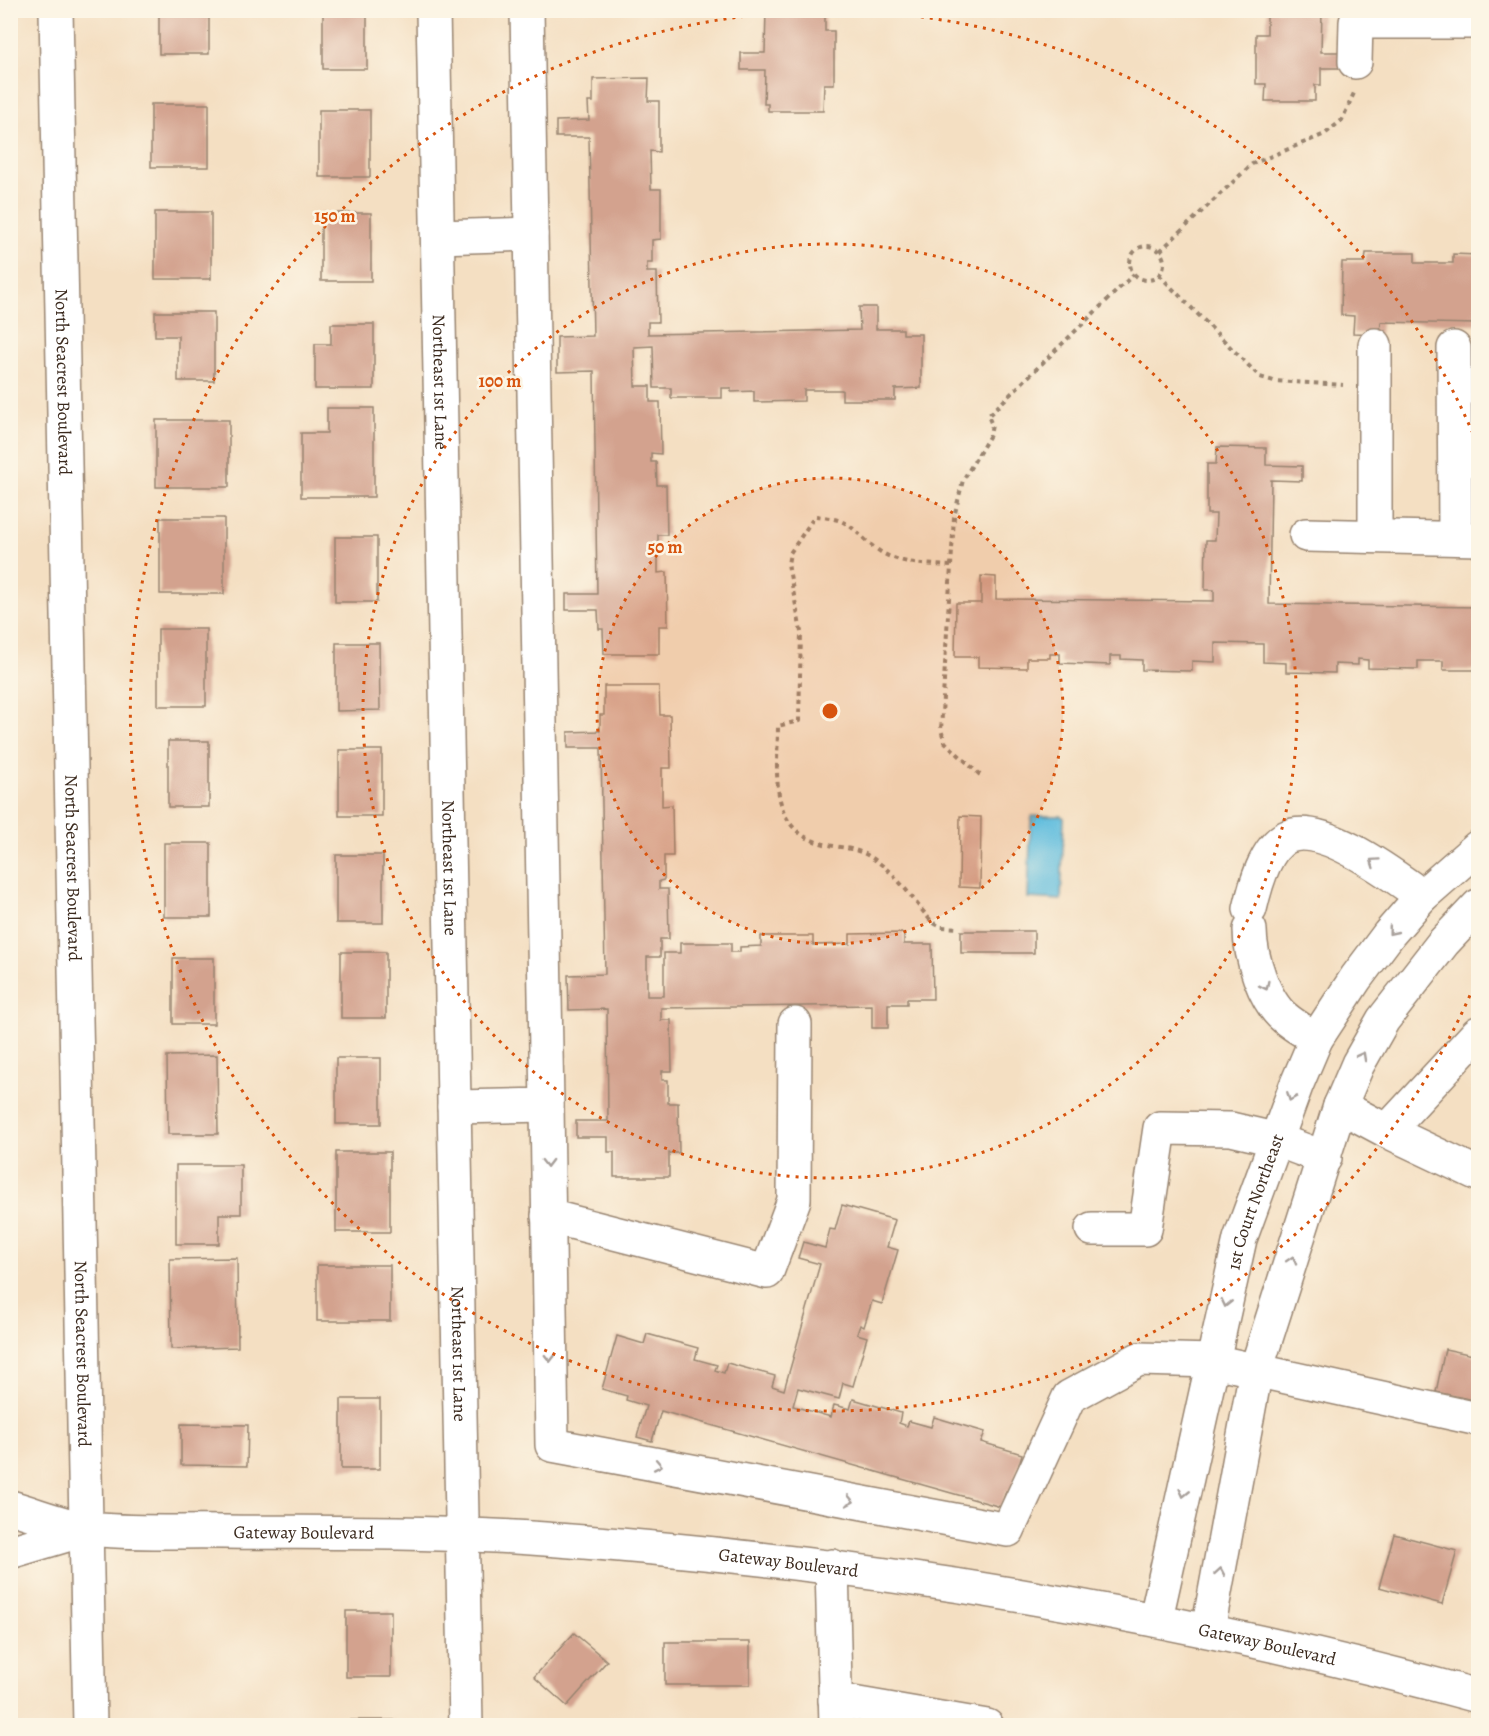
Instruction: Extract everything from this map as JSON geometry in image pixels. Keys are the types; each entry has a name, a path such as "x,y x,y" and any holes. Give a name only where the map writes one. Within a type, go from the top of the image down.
{"street":[{"name":"North Seacrest Boulevard","path":"56,10 90,1725"},
{"name":"Northeast 1st Lane","path":"433,10 466,1725"},
{"path":"527,10 552,1445 1008,1530 1069,1397 1139,1359 1213,1361 1479,1419"},
{"path":"1355,62 1356,22 1479,22"},
{"path":"438,237 531,234"},
{"path":"1375,345 1375,536"},
{"path":"1306,535 1467,538 1454,348"},
{"path":"1208,1630 1256,1370 1340,1106 1358,1064 1383,1020 1443,943 1477,907 1324,839 1304,835 1288,836 1278,843 1269,855 1250,919 1256,967 1274,1005 1283,1017 1316,1040"},
{"name":"1st Court Northeast","path":"1156,1618 1240,1239 1274,1139 1316,1040 1356,978 1433,886 1479,847"},
{"path":"548,1216 768,1272 794,1200 795,1024"},
{"path":"1388,1131 1479,1033"},
{"path":"454,1107 547,1105"},
{"path":"1340,1106 1479,1173"},
{"path":"1092,1229 1145,1229 1160,1128 1231,1130 1274,1139 1325,1158"},
{"name":"Gateway Boulevard","path":"10,1507 87,1529 461,1534 647,1547 832,1566 1015,1592 1156,1618 1380,1669 1479,1696"},
{"name":"Gateway Boulevard","path":"10,1552 87,1529"},
{"path":"832,1566 836,1713 987,1725"}],"path":[{"path":"1161,251 1252,164 1325,134 1342,120 1354,92 1355,62"},
{"path":"1149,246 1161,251 1164,264 1159,275 1146,280 1134,274 1130,262 1135,250 1149,246"},
{"path":"980,775 945,742 941,730 951,566 958,498 963,480 990,435 992,425 988,416 1134,274"},
{"path":"1159,275 1260,377 1274,381 1349,386"},
{"path":"951,566 913,564 894,558 875,548 849,523 815,516 790,553 790,578 801,632 799,721 778,726 779,795 787,821 803,837 819,843 855,849 870,857 894,873 932,922 941,927 959,928"}],"water":[{"path":"1031,816 1061,816 1064,818 1061,900 1028,898"}],"building":[{"path":"159,10 209,10 209,54 159,54"},
{"path":"323,10 367,10 367,69 323,69"},
{"path":"766,10 825,10 825,31 834,31 834,84 824,84 823,111 768,111 768,104 764,104 765,70 741,70 741,53 765,53"},
{"path":"1267,10 1322,10 1321,52 1343,52 1343,68 1321,68 1321,85 1315,85 1315,101 1265,101 1266,84 1256,84 1256,34 1267,34"},
{"path":"649,78 648,101 659,101 659,152 650,151 651,189 661,189 661,239 652,240 652,263 647,263 647,272 657,272 658,322 648,322 648,334 860,330 859,307 876,307 876,329 903,329 903,334 921,334 921,388 895,389 895,400 842,400 842,390 804,390 804,401 754,402 754,391 731,392 731,388 722,388 722,398 671,398 671,388 654,388 653,346 634,347 635,386 650,386 650,402 660,402 661,454 651,453 651,462 656,462 657,485 666,485 667,535 658,535 658,573 667,572 668,626 659,626 659,654 604,654 603,629 599,629 598,610 566,610 566,594 597,594 594,371 557,372 557,337 593,336 589,137 556,137 556,121 589,120 588,102 593,102 593,79"},
{"path":"151,104 209,104 209,167 151,167"},
{"path":"319,110 370,110 370,177 319,177"},
{"path":"155,212 211,212 211,279 155,279"},
{"path":"321,213 371,213 371,281 321,281"},
{"path":"1366,253 1415,253 1415,263 1453,263 1453,254 1478,255 1478,324 1381,322 1380,334 1353,333 1354,316 1341,315 1342,262 1365,262"},
{"path":"155,312 214,312 214,381 178,381 178,336 155,336"},
{"path":"331,324 374,324 374,389 315,389 315,344 331,344"},
{"path":"327,408 374,408 374,497 301,497 301,433 327,433"},
{"path":"156,420 229,420 229,487 156,487"},
{"path":"1217,447 1266,448 1266,465 1302,466 1302,481 1271,480 1269,604 1478,607 1478,670 1443,670 1443,661 1418,661 1418,669 1368,668 1368,660 1358,659 1358,665 1335,664 1335,673 1286,672 1286,663 1263,662 1263,644 1215,643 1215,662 1192,661 1192,671 1142,670 1142,660 1121,659 1121,656 1110,656 1110,665 1060,663 1060,654 1050,654 1050,658 1027,658 1027,668 978,667 978,657 955,657 956,603 981,603 981,576 996,577 996,599 1214,601 1214,590 1205,590 1206,540 1215,540 1216,514 1207,514 1207,464 1216,464"},
{"path":"160,518 224,518 224,594 160,594"},
{"path":"335,537 377,537 377,602 335,602"},
{"path":"158,629 206,629 206,706 158,706"},
{"path":"336,643 379,643 380,710 336,711"},
{"path":"604,686 659,686 660,715 670,715 671,768 662,768 662,806 672,805 673,856 664,856 664,880 659,881 659,889 668,889 669,939 660,939 660,957 647,957 647,996 664,996 664,953 680,953 680,943 731,943 731,952 740,952 740,947 761,946 761,936 813,936 813,945 850,944 850,934 904,933 904,944 932,944 933,999 907,999 907,1004 888,1004 888,1028 872,1028 872,1005 661,1008 661,1020 671,1020 672,1071 662,1071 662,1080 668,1080 668,1103 678,1103 679,1153 669,1153 669,1177 614,1177 614,1152 608,1152 608,1137 576,1137 576,1121 608,1121 607,1009 569,1010 568,975 605,974 601,748 568,748 568,732 600,731 600,715 604,715"},
{"path":"168,741 209,741 209,807 168,807"},
{"path":"339,750 382,750 382,816 339,816"},
{"path":"960,816 981,817 980,888 959,887"},
{"path":"164,843 211,843 211,917 164,917"},
{"path":"336,855 383,855 383,923 336,923"},
{"path":"961,931 1034,931 1034,953 961,953"},
{"path":"341,952 386,952 386,1018 341,1018"},
{"path":"173,958 214,958 214,1024 173,1024"},
{"path":"217,1055 218,1134 168,1134 167,1056"},
{"path":"336,1058 381,1058 381,1124 336,1124"},
{"path":"336,1152 390,1152 390,1232 336,1232"},
{"path":"176,1165 241,1165 241,1214 219,1214 219,1244 176,1244"},
{"path":"842,1205 895,1220 887,1247 898,1250 882,1304 872,1301 864,1327 860,1325 857,1334 867,1337 853,1386 843,1383 839,1399 798,1388 793,1406 831,1417 834,1405 850,1409 853,1399 901,1413 899,1423 907,1426 909,1421 931,1427 934,1417 985,1432 981,1442 1022,1454 1011,1493 1006,1491 1001,1507 661,1411 652,1441 637,1437 646,1406 626,1400 627,1396 602,1389 617,1336 644,1344 647,1334 698,1348 695,1359 717,1365 715,1370 724,1373 727,1363 775,1376 772,1386 784,1390 820,1264 798,1258 803,1242 825,1248 830,1229 835,1230"},
{"path":"237,1258 238,1347 171,1349 170,1259"},
{"path":"317,1265 390,1265 390,1321 317,1321"},
{"path":"1445,1349 1478,1356 1478,1401 1436,1392"},
{"path":"341,1399 380,1399 380,1469 341,1469"},
{"path":"181,1424 248,1425 247,1466 181,1465"},
{"path":"1394,1534 1457,1551 1442,1604 1379,1587"},
{"path":"346,1611 391,1611 391,1677 346,1677"},
{"path":"574,1633 607,1661 567,1706 534,1677"},
{"path":"665,1642 750,1642 750,1685 665,1685"},
{"path":"351,1720 394,1720 394,1726 351,1726"}]}
